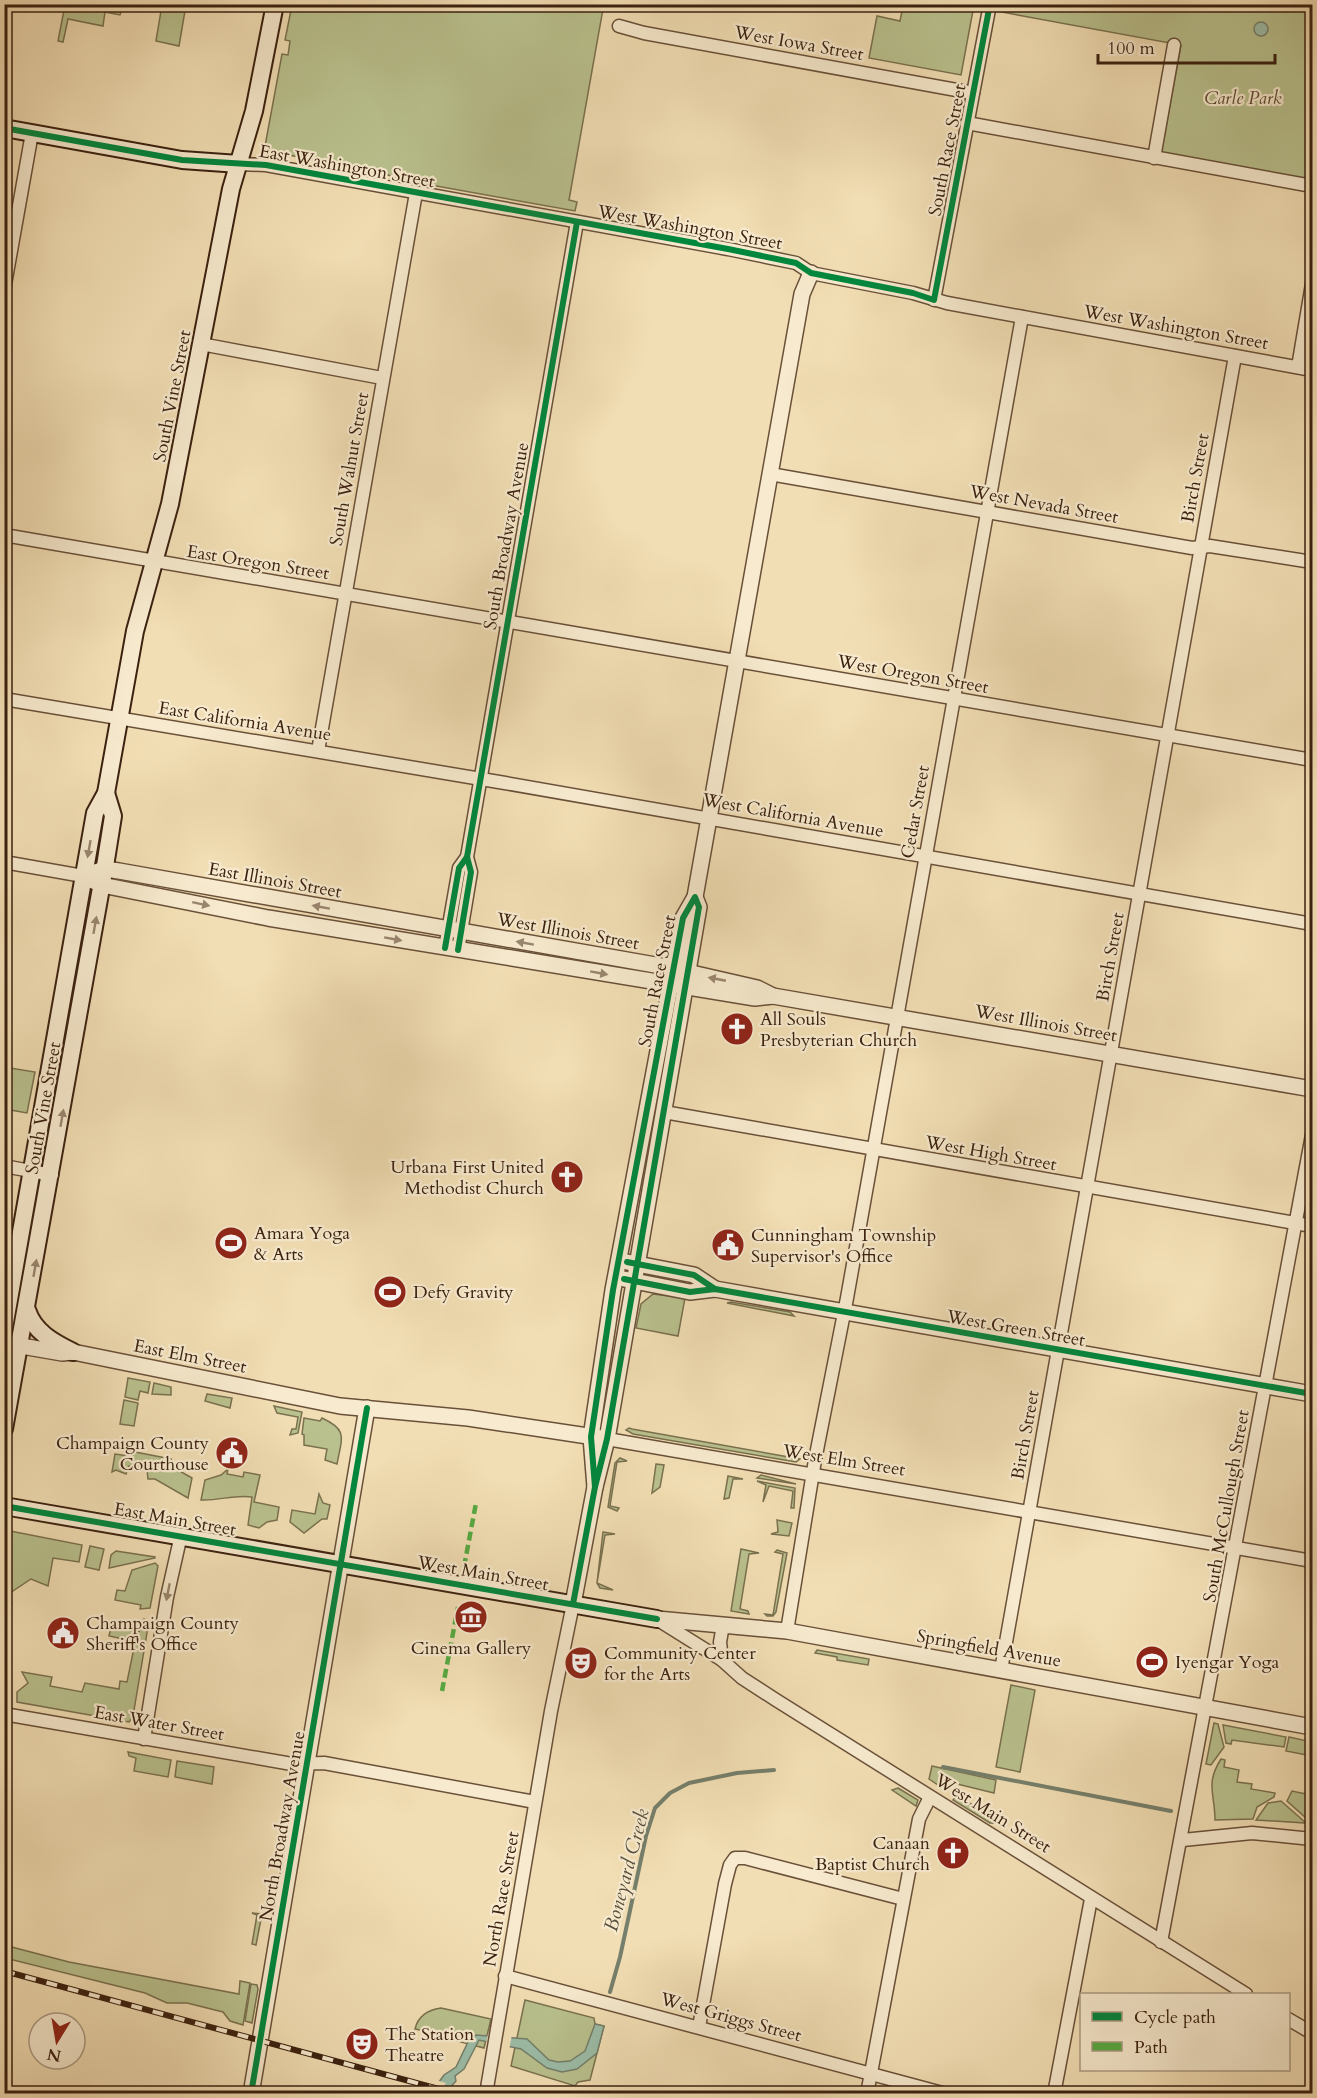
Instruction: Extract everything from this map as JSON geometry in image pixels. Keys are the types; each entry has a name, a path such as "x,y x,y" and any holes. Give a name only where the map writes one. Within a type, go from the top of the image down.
{"main road":[{"name":"South Vine Street","path":"4,1328 95,813 106,793 135,631 170,504 231,189 254,111 274,4"},
{"name":"East Washington Street","path":"4,128 182,160 239,164"},
{"name":"South Vine Street","path":"4,1429 13,1345 27,1310 104,877 113,816 106,793"},
{"path":"68,965 87,969"},
{"path":"46,1087 66,1090"},
{"path":"27,1310 33,1323 44,1336 73,1352"},
{"name":"East Main Street","path":"4,1506 340,1563"},
{"name":"West Main Street","path":"340,1563 657,1619"}],"street":[{"name":"South Race Street","path":"934,300 990,4"},
{"name":"West Iowa Street","path":"619,26 644,33 973,93"},
{"path":"1154,158 1174,45"},
{"path":"967,123 1312,186"},
{"path":"4,290 32,133"},
{"name":"East Washington Street","path":"239,164 266,165 577,222"},
{"name":"South Walnut Street","path":"318,751 416,193"},
{"name":"West Washington Street","path":"577,222 791,261 811,273 913,293 934,300 1312,370"},
{"name":"South Broadway Avenue","path":"452,949 454,930 471,872 467,857 577,222"},
{"name":"South Race Street","path":"595,1487 591,1437 615,1277 679,978 699,907 695,897 707,818 802,294 811,273"},
{"path":"1298,368 1312,284"},
{"name":"Cedar Street","path":"787,1631 813,1474 1022,317"},
{"path":"201,344 382,378"},
{"name":"Birch Street","path":"1001,1670 1235,356"},
{"name":"West Nevada Street","path":"770,474 1192,548 1210,546 1312,562"},
{"name":"East Oregon Street","path":"4,535 507,621"},
{"name":"West Oregon Street","path":"507,621 1312,760"},
{"name":"East California Avenue","path":"4,699 480,778"},
{"name":"West California Avenue","path":"480,778 1312,924"},
{"name":"East Illinois Street","path":"4,862 83,876 171,881 454,930"},
{"name":"East Illinois Street","path":"104,877 168,897 268,918 452,949"},
{"path":"168,897 171,881"},
{"name":"West Illinois Street","path":"454,930 679,978 755,998 773,996 896,1016 1312,1089"},
{"name":"West Illinois Street","path":"452,949 679,978"},
{"name":"South Race Street","path":"551,1711 595,1487 607,1439 664,1112 679,978"},
{"name":"West High Street","path":"664,1112 1312,1226"},
{"name":"South McCullough Street","path":"1161,1942 1183,1839 1312,1135"},
{"path":"4,1166 52,1175"},
{"name":"West Green Street","path":"619,1261 694,1275 715,1289"},
{"name":"West Green Street","path":"615,1277 690,1292 715,1289 1312,1394"},
{"name":"East Elm Street","path":"13,1345 62,1353 73,1352 340,1406 368,1408"},
{"path":"340,1563 368,1408"},
{"name":"West Elm Street","path":"368,1408 468,1418 607,1439 1312,1561"},
{"path":"144,1739 167,1597 181,1535"},
{"name":"North Broadway Avenue","path":"251,2094 340,1563"},
{"name":"Springfield Avenue","path":"657,1619 787,1631 1312,1727"},
{"name":"West Main Street","path":"657,1619 722,1660 742,1678 1243,1993"},
{"path":"722,1660 720,1642 723,1625"},
{"name":"North Race Street","path":"486,2094 551,1711"},
{"name":"East Water Street","path":"4,1714 292,1764 324,1763 535,1802"},
{"path":"867,2094 921,1813 930,1797"},
{"path":"1183,1839 1252,1833 1312,1839"},
{"path":"699,2027 725,1884 730,1865 735,1858 745,1858 903,1899"},
{"path":"1054,2094 1091,1899"},
{"name":"West Griggs Street","path":"506,1976 871,2072 946,2094"},
{"path":"1290,2020 1312,2033"}],"green space":[{"path":"65,4 123,5 120,15 105,12 103,26 68,19 63,42 58,41"},
{"path":"600,4 603,9 569,200 577,202 575,211 403,180 376,171 272,152 265,146 282,54 288,55 290,41 285,40 292,5"},
{"name":"Carle Park","path":"997,4 1312,5 1312,183 1161,153 1181,45 996,11"},
{"path":"162,5 186,5 179,46 156,41"},
{"path":"899,5 974,5 961,75 869,58 877,16 900,21 903,6"},
{"path":"4,1067 35,1072 27,1113 5,1109"},
{"path":"653,1294 685,1298 678,1336 636,1328 641,1304"},
{"path":"727,1303 790,1312 794,1316"},
{"path":"128,1378 150,1382 148,1393 140,1391 138,1400 125,1397"},
{"path":"154,1383 171,1387 171,1395 152,1394"},
{"path":"207,1394 232,1398 230,1408 205,1401"},
{"path":"124,1400 138,1403 134,1426 120,1424"},
{"path":"274,1406 302,1412 298,1433 290,1435 292,1429 296,1429 298,1417 277,1413"},
{"path":"304,1418 320,1421 322,1418 336,1426 341,1435 337,1464 325,1460 327,1449 304,1445 302,1434"},
{"path":"629,1428 800,1459 796,1462 633,1434 626,1430"},
{"path":"130,1451 171,1459 176,1469 192,1478 188,1498 155,1479 148,1479 147,1470 129,1466 126,1474 116,1470 112,1472 115,1454 129,1456"},
{"path":"620,1458 627,1461 617,1462 610,1506 619,1508 617,1511 608,1507 615,1463"},
{"path":"656,1464 664,1465 660,1487 652,1493"},
{"path":"228,1469 227,1474 243,1477 244,1472 260,1475 254,1502 279,1507 277,1520 267,1522 259,1528 248,1525 252,1497 201,1500 205,1480 221,1475"},
{"path":"761,1475 796,1484 757,1478"},
{"path":"728,1476 743,1479 733,1479 729,1498 724,1499"},
{"path":"757,1481 795,1488 794,1508 791,1508 793,1491 769,1486 763,1502 766,1485"},
{"path":"319,1494 323,1503 330,1505 327,1519 322,1519 304,1533 290,1522 292,1510 315,1514"},
{"path":"777,1520 792,1523 789,1536 771,1534 778,1532"},
{"path":"5,1530 82,1545 79,1562 53,1558 48,1586 31,1579 7,1595 12,1603 5,1611"},
{"path":"603,1532 615,1534 605,1535 597,1583"},
{"path":"90,1546 104,1549 99,1570 85,1567"},
{"path":"741,1549 759,1553 749,1554 740,1609 748,1611 749,1614 731,1611"},
{"path":"777,1550 787,1553 776,1612 773,1616 767,1616 765,1614 773,1615 783,1554 775,1552"},
{"path":"116,1551 155,1558 109,1568 111,1555"},
{"path":"155,1563 158,1566 150,1608 140,1609 141,1605 115,1600 117,1590 125,1591 132,1570"},
{"path":"597,1583 613,1590 600,1588"},
{"path":"144,1619 149,1621 133,1716 129,1722 17,1702 17,1692 28,1683 22,1672 52,1677 50,1686 82,1692 85,1683 119,1689 120,1681 127,1682 134,1648 127,1647 128,1640 109,1636 111,1627 139,1632"},
{"path":"817,1650 869,1659 868,1665 837,1660 837,1657 815,1653"},
{"path":"1011,1685 1035,1690 1020,1772 996,1767"},
{"path":"1214,1723 1218,1724 1224,1747 1211,1765 1206,1764"},
{"path":"1223,1725 1286,1737 1284,1747 1232,1740 1231,1744 1226,1743"},
{"path":"1289,1737 1312,1742 1312,1756 1286,1751"},
{"path":"128,1752 171,1760 168,1777 134,1771 136,1758 129,1756"},
{"path":"1221,1759 1225,1760 1224,1767 1239,1770 1237,1782 1252,1784 1251,1789 1275,1793 1274,1797 1257,1807 1253,1819 1215,1820 1212,1782"},
{"path":"177,1761 214,1767 212,1784 175,1777"},
{"path":"932,1766 996,1780 994,1793 945,1781 938,1785 929,1779"},
{"path":"898,1788 918,1800 916,1806 892,1790"},
{"path":"1312,1788 1312,1819 1305,1817 1287,1801 1292,1791 1311,1795"},
{"path":"956,1795 996,1819 994,1823 990,1823 953,1800"},
{"path":"1281,1801 1306,1823 1256,1820 1268,1803"},
{"path":"252,1913 262,1914 256,1945 252,1944 257,1915"},
{"path":"4,1945 69,1962 239,1994 240,1981 250,1983 243,2025 230,2021 223,2012 187,2003 167,2003 145,1993 5,1958"},
{"path":"251,1984 257,1985 258,1989 252,2023 245,2021"},
{"path":"525,2000 594,2018 595,2024 604,2026 590,2080 578,2082 575,2086 511,2066"},
{"path":"441,2008 491,2019 484,2048 457,2041 457,2038 415,2029 424,2014"}],"shaded area":[{"path":"1261,22 1266,24 1268,29 1266,34 1261,36 1256,34 1254,29 1256,24"},
{"path":"595,2024 604,2026 597,2053 577,2069 562,2072 547,2068 521,2049 479,2040 464,2069 455,2076 456,2081 445,2093 430,2094 444,2075 456,2067 468,2042 476,2035 527,2039 549,2060 570,2061 585,2051"}],"pier":[{"path":"488,2034 512,2035 509,2050 486,2044"},
{"path":"436,2080 446,2083 439,2093 427,2094"}],"waterway":[{"name":"Boneyard Creek","path":"943,1767 1171,1811"},
{"name":"Boneyard Creek","path":"610,1992 620,1957 646,1836 655,1808 670,1793 689,1783 737,1773 774,1770"}],"railway":[{"path":"4,1971 457,2094"}],"marked path":[{"path":"464,1567 476,1503"},
{"path":"442,1691 458,1607"}],"cycle path":[{"path":"4,128 182,160 266,165 728,249 796,263 811,273 913,293 934,300 990,4"},
{"path":"458,950 471,872 467,857 577,222"},
{"path":"445,948 459,868 467,857"},
{"path":"573,1604 595,1487 607,1439 699,907 695,897 683,918 613,1290 591,1437 595,1487"},
{"path":"627,1262 694,1275 715,1289"},
{"path":"624,1279 690,1292 715,1289 1312,1394"},
{"path":"251,2094 367,1408"},
{"path":"4,1506 657,1619"}],"place":[{"name":"All Souls Presbyterian Church","path":"737,1029"},
{"name":"Urbana First United Methodist Church","path":"567,1177"},
{"name":"Amara Yoga & Arts","path":"231,1243"},
{"name":"Cunningham Township Supervisor's Office","path":"728,1245"},
{"name":"Defy Gravity","path":"390,1292"},
{"name":"Champaign County Courthouse","path":"232,1453"},
{"name":"Cinema Gallery","path":"471,1617"},
{"name":"Champaign County Sheriff's Office","path":"63,1633"},
{"name":"Iyengar Yoga","path":"1152,1662"},
{"name":"Community Center for the Arts","path":"581,1663"},
{"name":"Canaan Baptist Church","path":"953,1853"},
{"name":"The Station Theatre","path":"362,2044"}]}
